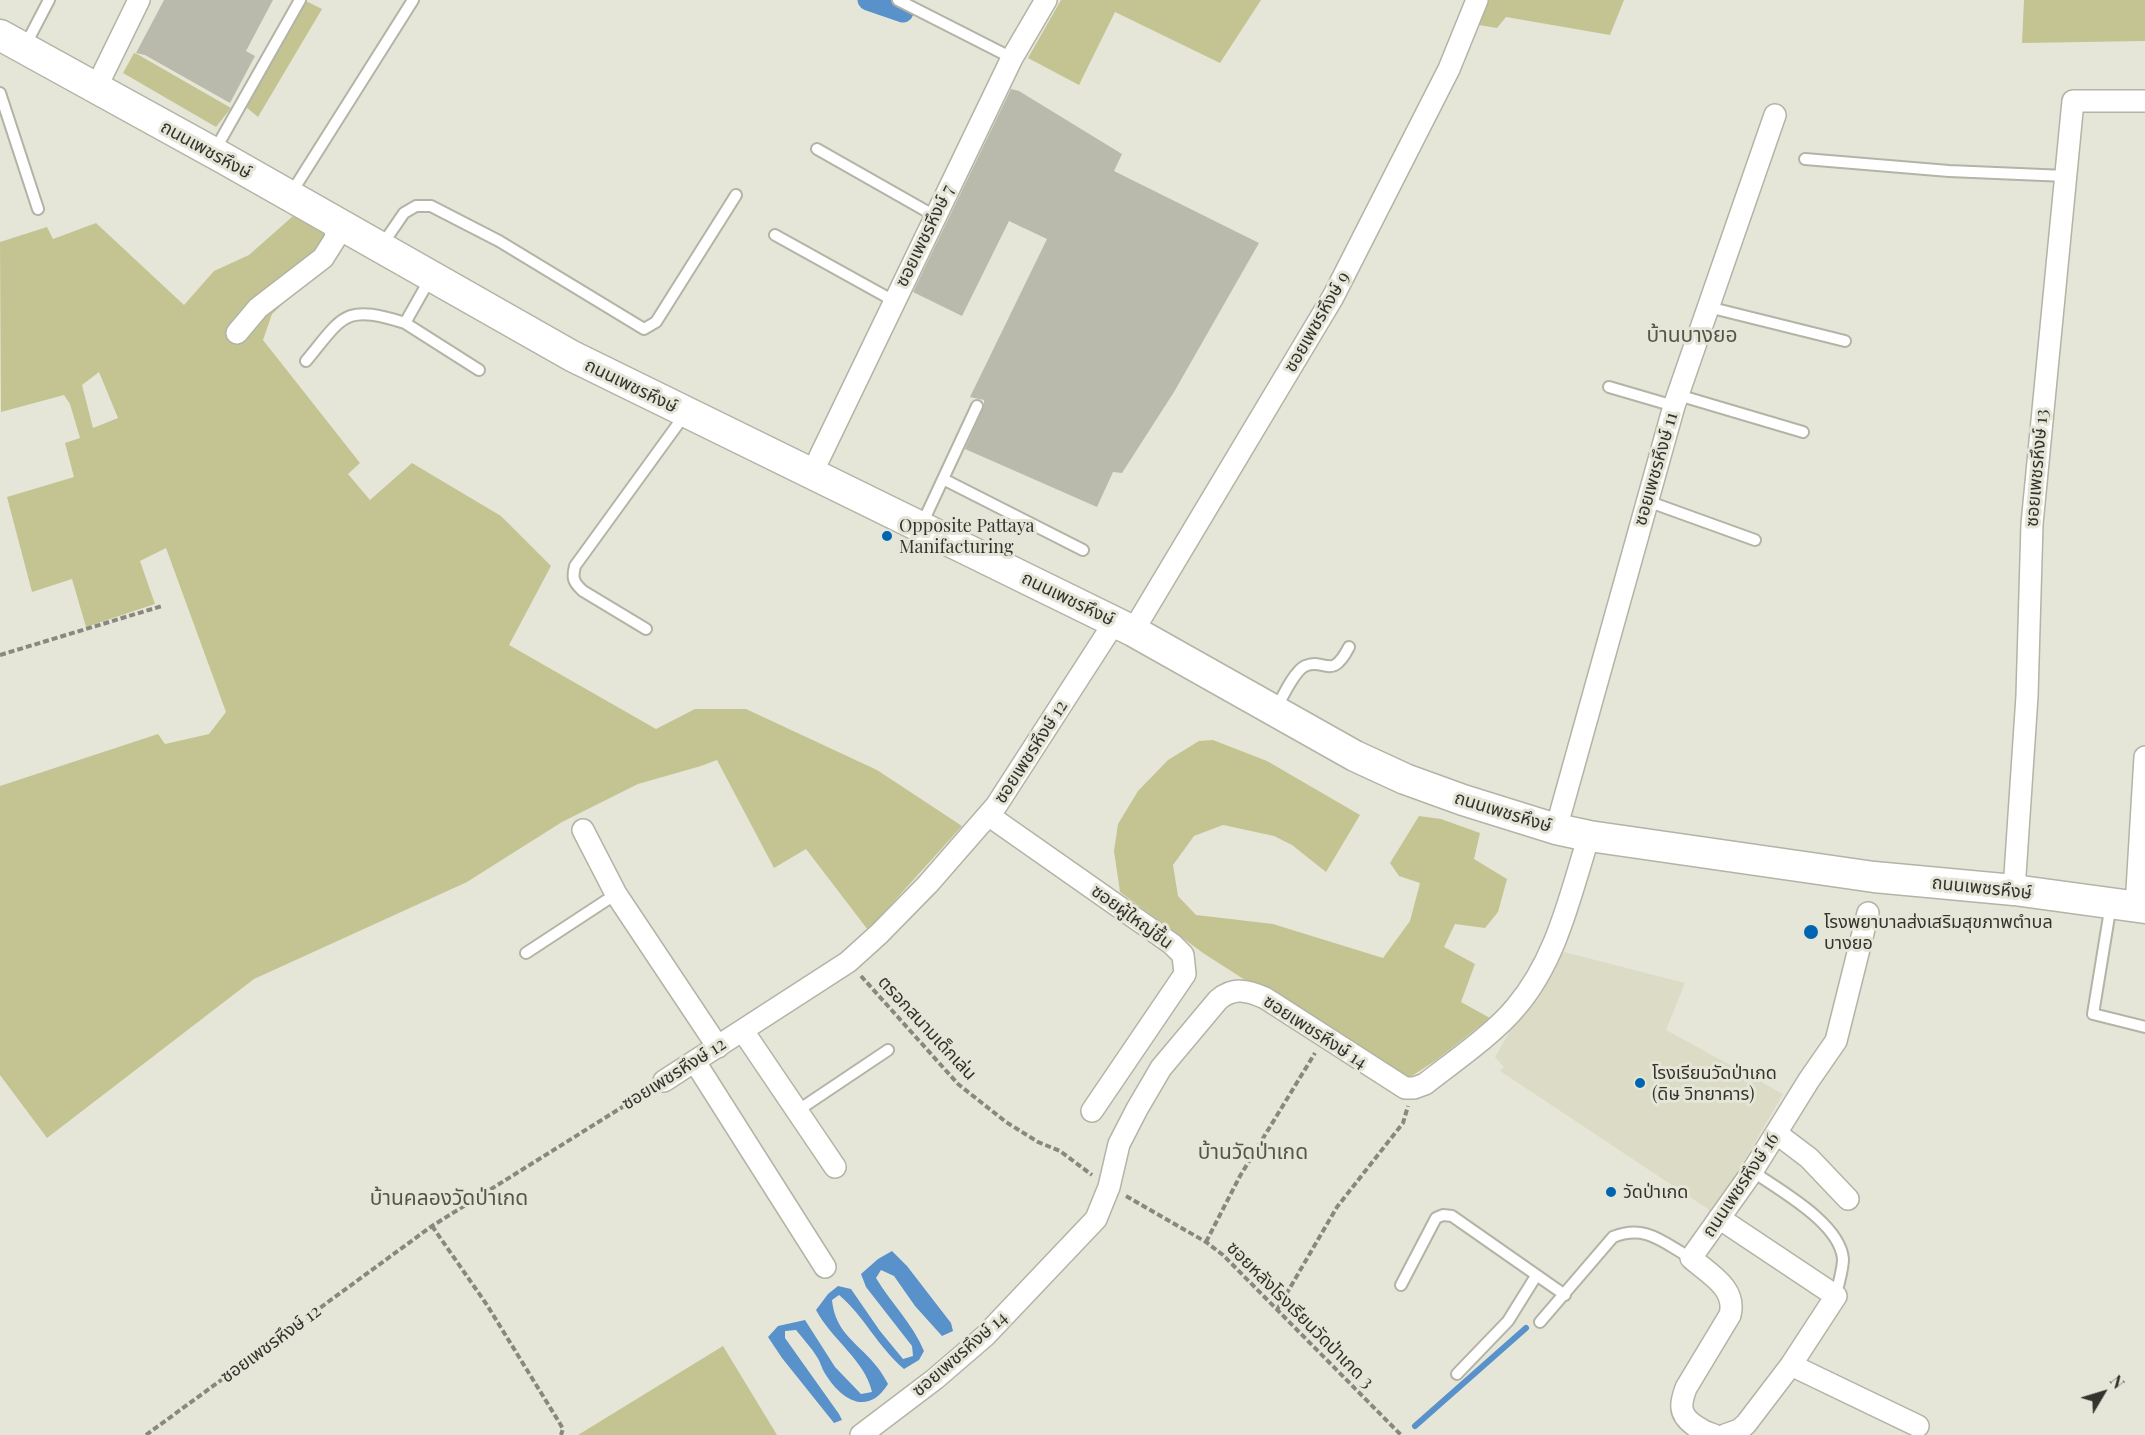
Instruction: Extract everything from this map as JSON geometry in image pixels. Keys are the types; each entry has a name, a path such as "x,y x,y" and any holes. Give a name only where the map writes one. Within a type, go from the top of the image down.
{"main road":[{"name":"ถนนเพชรหึงษ์","path":"12,42 214,153 572,356 1123,627 1355,756 1405,779 1556,829 1870,897 2014,890 2131,906"}],"street":[{"path":"96,88 139,0"},
{"name":"ซอยเพชรหึงษ์ 7","path":"811,475 1012,57 1046,0"},
{"name":"ซอยเพชรหึงษ์ 9","path":"1123,627 1333,297 1449,69 1477,0"},
{"name":"ซอยเพชรหึงษ์ 13","path":"2014,890 2027,696 2032,524 2073,101 2136,101"},
{"name":"ซอยเพชรหึงษ์ 11","path":"1556,829 1676,400 1775,114"},
{"path":"237,333 258,308 323,258 334,239 337,224"},
{"name":"ซอยเพชรหึงษ์ 12","path":"664,1081 848,963 879,934 928,884 988,815 1123,627"},
{"path":"2131,906 2145,757"},
{"name":"ซอยผู้ใหญ่ชื้น","path":"988,815 1172,944 1183,956 1185,974 1092,1111"},
{"path":"583,830 616,894 718,1047"},
{"path":"1414,1088 1425,1084 1516,1008 1552,950 1589,836"},
{"name":"ถนนเพชรหึงษ์ 16","path":"1690,1258 1752,1171 1836,1041 1870,897"},
{"name":"ซอยเพชรหึงษ์ 14","path":"861,1435 935,1379 985,1336 1096,1219 1109,1187 1119,1144 1137,1109 1161,1068 1226,993 1234,990 1255,993 1393,1082 1405,1088 1414,1088"},
{"path":"743,1031 835,1167"},
{"path":"694,1062 825,1267"},
{"path":"1776,1133 1809,1158 1848,1199"},
{"path":"1690,1258 1728,1291 1732,1306 1730,1315 1686,1388 1682,1410 1687,1419 1715,1434 1739,1430 1791,1365 1836,1296 1719,1218"},
{"path":"1791,1365 1918,1426"}],"lane":[{"path":"12,42 49,0"},
{"path":"214,153 300,0"},
{"path":"289,197 413,0"},
{"path":"898,0 1012,57"},
{"path":"0,93 38,209"},
{"path":"817,149 935,216"},
{"path":"1805,159 1949,171 2066,176"},
{"path":"380,248 404,213 416,206 431,206 499,241 644,329 656,322 736,195"},
{"path":"775,235 894,301"},
{"path":"405,323 432,277"},
{"path":"1708,307 1845,341"},
{"path":"306,361 339,321 354,314 380,315 405,323 479,370"},
{"path":"1609,387 1676,400 1803,432"},
{"path":"921,527 977,406"},
{"path":"646,629 575,584 573,578 575,566 686,413"},
{"path":"943,479 1083,550"},
{"path":"1647,501 1755,540"},
{"path":"1275,711 1297,674 1305,666 1336,665 1342,660 1349,647"},
{"path":"526,953 616,894"},
{"path":"2131,906 2093,1014 2145,1027"},
{"path":"797,1111 888,1050"},
{"path":"1752,1171 1804,1208 1828,1228 1838,1242 1843,1259 1836,1296"},
{"path":"1401,1285 1436,1218 1443,1215 1452,1216 1565,1295"},
{"path":"1540,1322 1613,1237 1628,1231 1643,1232 1690,1258"},
{"path":"1458,1374 1508,1321 1536,1276"}],"path":[{"path":"0,655 162,606"},
{"name":"ตรอกสนามเด็กเล่น","path":"848,963 958,1084 1006,1122 1038,1142 1060,1152 1109,1187"},
{"path":"1206,1242 1240,1176 1324,1037"},
{"name":"ซอยเพชรหึงษ์ 12","path":"146,1435 432,1226 664,1081"},
{"path":"1277,1310 1337,1207 1404,1123 1414,1088"},
{"name":"ซอยหลังโรงเรียนวัดป่าเกด 3","path":"1109,1187 1206,1242 1223,1255 1401,1435"},
{"path":"432,1226 487,1305 560,1422 563,1429 561,1435"}],"shaded area":[{"name":"โรงเรียนวัดป่าเกด (ดิษ วิทยาคาร)","path":"1556,950 1685,983 1666,1030 1783,1094 1714,1213 1500,1071 1504,1067 1495,1057"}],"green space":[{"path":"304,0 322,9 258,117 246,107"},
{"path":"1061,0 1261,0 1220,63 1115,12 1079,85 1028,58"},
{"path":"1484,0 1624,0 1610,35 1506,17 1497,28 1473,24"},
{"path":"2024,0 2145,0 2145,41 2022,43"},
{"path":"134,53 231,108 216,127 123,73"},
{"path":"293,216 346,243 272,314 263,340 360,463 348,474 370,500 412,463 501,516 551,566 509,645 656,729 695,709 746,709 877,770 962,826 868,930 806,849 774,868 717,760 638,784 562,822 467,882 254,979 47,1138 0,1075 0,786 158,734 165,744 209,734 226,712 166,548 140,561 155,604 86,627 72,579 32,592 7,497 74,477 65,443 80,438 70,404 64,395 1,412 0,242 47,227 53,239 96,223 184,305 214,271 249,255","holes":["99,372 118,418 93,428 82,385"]},
{"path":"1213,740 1267,761 1360,815 1326,872 1292,845 1274,836 1223,825 1194,836 1173,865 1178,896 1196,915 1273,924 1383,958 1410,921 1420,883 1399,876 1390,863 1419,816 1441,819 1480,833 1474,859 1507,879 1498,912 1485,928 1455,924 1444,947 1475,964 1461,1002 1490,1018 1435,1061 1407,1079 1393,1075 1203,953 1120,892 1114,851 1118,824 1138,791 1168,760 1199,741"},
{"path":"723,1346 777,1435 578,1435"}],"water":[{"path":"892,1251 907,1266 951,1323 953,1331 942,1336 915,1306 894,1276 881,1270 876,1278 914,1332 924,1351 919,1360 904,1369 886,1351 848,1303 839,1295 832,1300 834,1312 843,1330 878,1368 888,1384 880,1395 862,1402 844,1396 836,1388 823,1370 815,1353 796,1330 785,1331 785,1338 839,1414 842,1420 834,1423 768,1337 778,1326 805,1320 835,1367 861,1394 872,1392 862,1370 822,1321 816,1310 828,1294 838,1286 851,1289 903,1359 913,1356 912,1346 866,1287 861,1274 878,1259"}],"building":[{"path":"164,0 273,0 246,51 255,56 230,103 145,55 136,53"},
{"path":"1011,89 1019,91 1122,154 1114,171 1259,243 1174,392 1122,473 1113,472 1097,507 965,449 984,406 984,400 970,397 1047,239 1009,221 962,316 913,292"}],"waterway":[{"path":"868,0 903,12"},
{"path":"1415,1426 1526,1328"}],"place":[{"name":"Opposite Pattaya Manifacturing","path":"887,536"},
{"name":"โรงพยาบาลส่งเสริมสุขภาพตำบล บางยอ","path":"1811,932"},
{"name":"โรงเรียนวัดป่าเกด (ดิษ วิทยาคาร)","path":"1640,1083"},
{"name":"วัดป่าเกด","path":"1611,1192"}],"district":[{"name":"บ้านบางยอ","path":"1692,335"},
{"name":"บ้านวัดป่าเกด","path":"1253,1152"},
{"name":"บ้านคลองวัดป่าเกด","path":"449,1198"}]}
